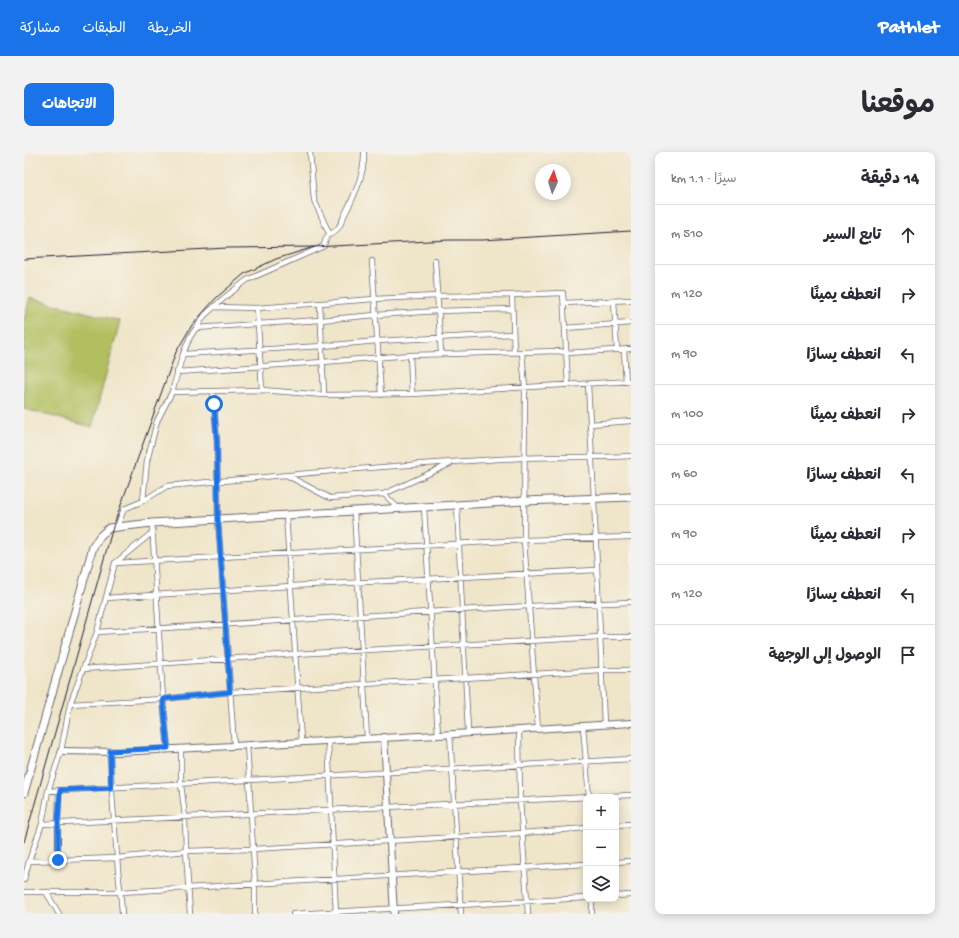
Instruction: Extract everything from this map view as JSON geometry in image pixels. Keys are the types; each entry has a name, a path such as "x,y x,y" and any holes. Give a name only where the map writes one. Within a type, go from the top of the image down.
{"main road":[{"path":"24,793 93,547 100,536 109,528 152,523 398,508 631,497"}],"street":[{"path":"310,152 314,200 330,233"},
{"path":"143,502 147,461 156,428 172,392 177,372 190,337 205,315 214,306 247,280 324,246 325,239 330,233 338,228 352,200 360,180 364,152"},
{"path":"435,260 441,353"},
{"path":"372,261 381,394"},
{"path":"214,306 257,308 374,299 563,293 568,385"},
{"path":"512,295 514,352"},
{"path":"564,303 631,300"},
{"path":"614,301 617,350"},
{"path":"320,304 324,395"},
{"path":"257,308 262,390"},
{"path":"196,328 258,325 438,311 512,309"},
{"path":"565,328 631,323"},
{"path":"183,354 440,337 513,334"},
{"path":"177,372 441,353 567,352 631,349"},
{"path":"172,392 262,390 324,395 412,394 628,381 624,350"},
{"path":"522,352 525,388 524,540 538,729"},
{"path":"410,355 412,394"},
{"path":"588,384 604,724"},
{"path":"213,392 217,442 218,519 234,745"},
{"path":"590,424 631,421"},
{"path":"117,527 124,509 143,502 167,486 454,462 524,458 592,458 631,456"},
{"path":"287,476 330,498 384,494 454,462"},
{"path":"384,494 398,508"},
{"path":"457,505 468,732"},
{"path":"424,507 438,735"},
{"path":"354,511 367,738"},
{"path":"286,515 301,741"},
{"path":"152,523 163,699 168,748"},
{"path":"24,880 42,824 48,791 61,751 70,704 96,632 114,563 153,532"},
{"path":"114,563 524,540 631,537"},
{"path":"106,598 157,596 291,586 596,570"},
{"path":"96,632 529,606 631,602"},
{"path":"83,669 295,654 600,637 631,637"},
{"path":"70,704 163,699 230,692 601,670 631,670"},
{"path":"61,751 110,751 181,748 438,735 631,723"},
{"path":"583,726 589,794"},
{"path":"519,730 520,800 528,914"},
{"path":"450,734 460,914"},
{"path":"384,737 394,911"},
{"path":"328,740 336,913"},
{"path":"247,744 255,884 255,914"},
{"path":"181,748 180,784 185,816 190,914"},
{"path":"110,751 111,788 122,914"},
{"path":"48,791 631,759"},
{"path":"58,860 60,790"},
{"path":"619,795 631,794"},
{"path":"42,824 583,797"},
{"path":"619,826 631,824"},
{"path":"29,861 117,858 186,851 253,850 583,828"},
{"path":"619,862 631,861"},
{"path":"24,892 121,892 583,864"},
{"path":"46,892 59,914"},
{"path":"619,896 631,895"},
{"path":"293,914 394,911 460,905 583,898"},
{"path":"592,902 592,914"}],"green space":[{"path":"30,298 120,321 92,427 24,409 24,320"}],"railway":[{"path":"24,259 227,248 314,247 449,240 483,240 631,231"},
{"path":"24,842 113,527 176,352 192,325 216,298 244,274 276,259 314,247"}],"route":[{"path":"58,860 60,790 111,788 110,751 118,752 168,748 163,699 230,692 218,519 217,442 214,404"}]}
